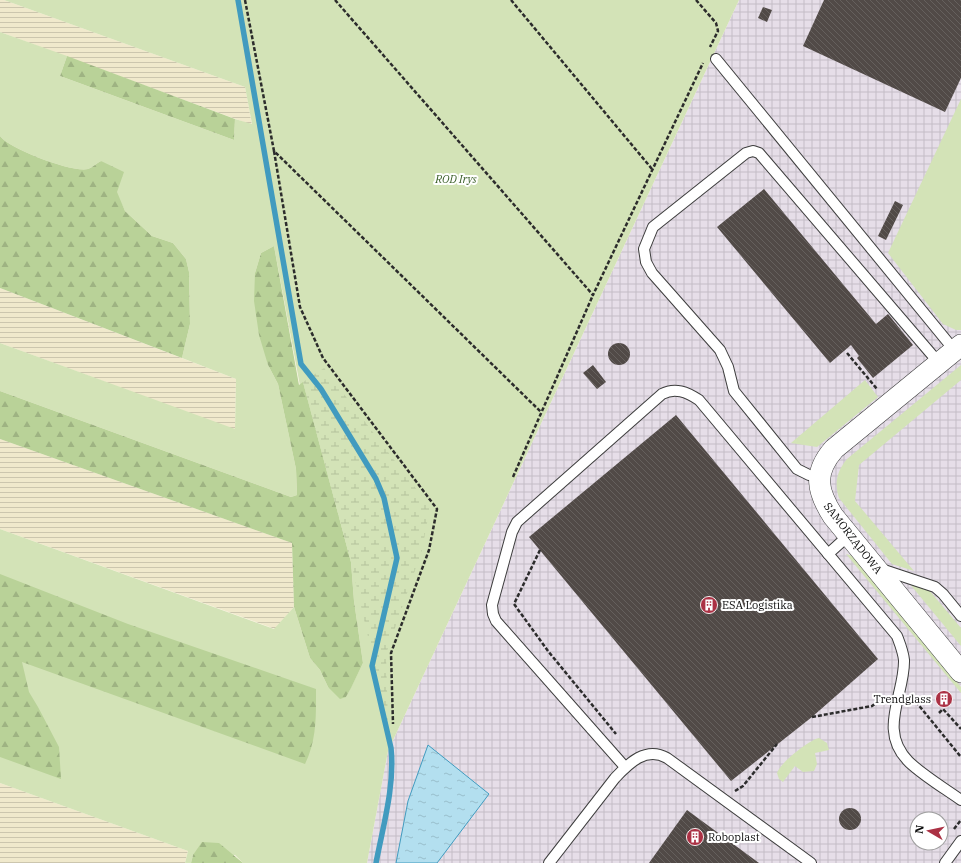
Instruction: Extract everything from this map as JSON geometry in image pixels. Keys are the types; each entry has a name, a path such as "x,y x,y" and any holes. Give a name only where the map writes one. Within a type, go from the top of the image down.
{"street":[{"name":"SAMORZĄDOWA","path":"952,353 834,449 826,459 819,485 822,499 849,535 961,672"}],"lane":[{"path":"716,59 952,353"},
{"path":"820,478 809,476 797,469 734,391 728,367 720,350 652,273 646,262 644,249 653,227 746,153 753,151 759,153 952,353"},
{"path":"625,767 496,621 493,614 492,605 512,532 522,516 662,394 676,391 684,392 699,400 897,636 901,645 904,660 894,729 896,740 901,751 909,762 961,800"},
{"path":"828,554 849,535"},
{"path":"876,568 934,587 943,594 961,616"},
{"path":"550,863 596,801 625,767 648,753 660,754 811,863"},
{"path":"945,863 961,841"}],"path":[{"path":"245,0 274,151 300,307 323,358 437,509 428,550 391,653 393,724"},
{"path":"335,0 593,296"},
{"path":"511,0 652,169"},
{"path":"696,0 716,23 718,31 708,52"},
{"path":"513,477 593,296 705,58"},
{"path":"274,151 541,412"},
{"path":"847,353 881,394"},
{"path":"540,550 514,604 548,651 626,746 643,756"},
{"path":"939,713 943,709 961,728"},
{"path":"721,798 729,787 733,790 740,789 777,744"}],"shaded area":[{"path":"0,0 4,0 245,87 252,125 0,32"},
{"path":"739,0 961,0 961,863 367,863 388,751"},
{"path":"0,288 236,379 235,430 0,343"},
{"path":"0,439 292,543 294,607 275,629 0,529"},
{"path":"0,783 188,851 185,863 0,863"}],"green space":[{"name":"ROD Irys","path":"4,0 739,0 388,751 367,863 243,863 235,855 193,855 191,863 185,863 188,851 0,783 0,529 274,629 294,607 310,658 320,670 328,687 346,697 363,663 354,601 351,562 303,383 300,386 274,246 261,253 255,273 268,365 278,384 296,469 297,495 291,497 0,391 0,343 235,429 236,379 182,358 190,324 189,272 186,259 173,243 152,236 125,211 101,161 88,169 80,169 56,164 15,147 0,136 0,32 67,56 60,76 234,140 235,119 252,124 245,87"},
{"path":"67,56 235,119 234,140 60,76"},
{"path":"961,99 961,330 956,330 943,324 888,253"},
{"path":"0,136 15,147 56,164 80,169 88,169 101,161 124,172 117,192 125,211 152,236 173,243 186,259 189,272 190,324 182,358 0,288"},
{"path":"274,246 299,385 303,382 351,562 354,601 363,663 346,697 340,699 328,687 320,670 310,658 294,607 292,543 0,439 0,391 291,497 297,495 296,469 278,384 268,365 259,335 254,301 255,273 261,253"},
{"path":"961,365 961,380 859,465 855,501 914,571 892,564 839,498 837,493 837,477 847,459"},
{"path":"324,368 430,507 422,550 386,654 388,725 351,562 303,382"},
{"path":"865,380 878,397 817,447 791,443"},
{"path":"846,554 853,556 961,687 961,693"},
{"path":"0,574 128,624 316,689 316,718 314,737 305,764 22,662 29,692 59,747 61,779 0,757"},
{"path":"909,583 929,590 961,628 961,646"},
{"path":"819,738 827,743 829,750 815,753 817,764 814,771 803,772 795,766 783,782 779,779 777,773 783,764 802,747"},
{"path":"202,842 219,843 243,863 191,863 193,855"}],"water":[{"path":"428,745 489,794 437,863 396,863 408,801"}],"building":[{"path":"824,0 961,0 961,78 945,112 803,46"},
{"path":"763,7 772,10 767,22 758,18"},
{"path":"764,189 876,324 888,314 913,345 873,378 857,358 859,356 851,345 830,363 717,227"},
{"path":"895,201 903,205 886,240 878,236"},
{"path":"619,343 627,346 630,354 627,362 619,365 611,362 608,354 611,346"},
{"path":"593,365 606,382 597,389 583,373"},
{"name":"ESA Logistika","path":"676,415 878,659 812,717 731,781 529,537"},
{"name":"Trendglass","path":"943,691 952,703 946,707 937,695"},
{"path":"850,808 858,811 861,819 858,827 850,830 842,827 839,819 842,811"},
{"name":"Roboplast","path":"687,810 759,863 649,863"}],"waterway":[{"path":"238,0 301,364 321,389 376,479 384,498 397,558 372,666 391,748 392,762 388,806 376,863"}],"place":[{"name":"ESA Logistika","path":"709,605"},
{"name":"Trendglass","path":"944,699"},
{"name":"Roboplast","path":"695,837"}]}
